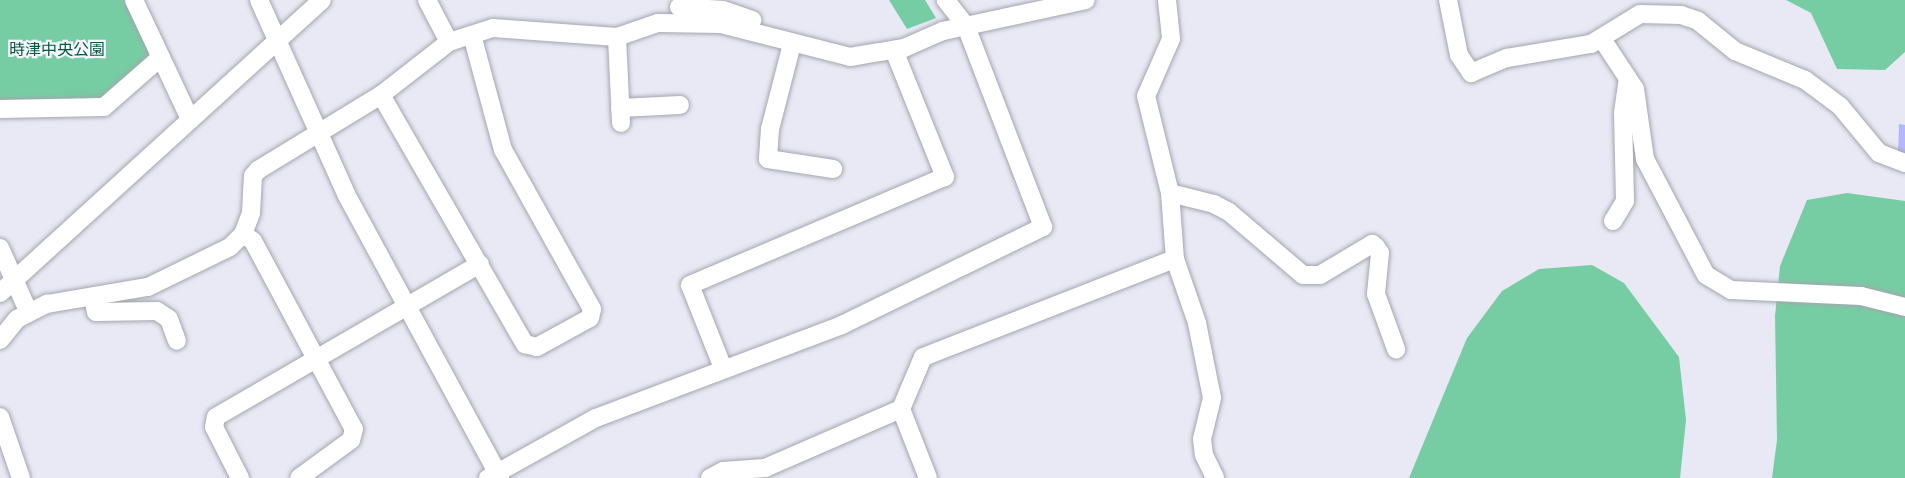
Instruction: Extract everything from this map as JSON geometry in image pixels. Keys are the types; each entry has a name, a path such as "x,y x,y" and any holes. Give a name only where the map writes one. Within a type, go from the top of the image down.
{"street":[{"path":"134,0 190,119"},
{"path":"259,0 276,44 346,194 408,305 495,476 596,418 723,368 842,325 1043,227 966,26 946,0"},
{"path":"0,293 15,282 322,0"},
{"path":"428,0 449,42"},
{"path":"0,340 5,330 28,311 47,303 124,294 166,280 230,247 243,234 251,213 253,176 317,132 381,95 449,42 508,26 617,37 658,23 701,23 736,26 785,42 850,57 894,50 966,26 1086,0"},
{"path":"1167,0 1171,39 1146,96 1170,193 1175,259 1197,323 1212,398 1202,439 1203,455 1215,478"},
{"path":"1448,0 1459,55 1471,73 1507,58 1602,39 1621,23 1640,14 1681,15 1698,21 1735,51 1805,80 1840,106 1879,153 1905,163"},
{"path":"679,7 723,10 760,23 785,42"},
{"path":"381,95 525,344 537,347 590,318 592,309 503,150 472,35"},
{"path":"617,37 621,115 680,105"},
{"path":"1602,39 1635,89 1645,159 1706,275 1731,290 1861,296 1905,307"},
{"path":"785,42 770,129 768,159 833,170"},
{"path":"723,368 690,285 945,177 894,50"},
{"path":"0,110 104,107 160,58"},
{"path":"1613,221 1624,201 1623,113 1628,78"},
{"path":"1170,193 1214,204 1229,212 1303,275 1320,275 1372,244 1380,253 1376,294 1396,349"},
{"path":"243,234 253,242 354,429 351,440 299,478"},
{"path":"0,248 28,311"},
{"path":"710,478 723,471 767,473 901,409 923,357 1175,259"},
{"path":"240,478 214,427 216,417 480,264"},
{"path":"93,298 96,312 157,311 169,319 177,341"},
{"path":"901,409 928,478"},
{"path":"0,417 21,478"}],"green space":[{"name":"時津中央公園","path":"0,0 125,0 149,51 145,64 101,99 0,103"},
{"path":"889,0 925,0 936,18 907,29"},
{"path":"1786,0 1905,0 1905,52 1885,70 1837,69 1811,13"},
{"path":"1847,193 1905,201 1905,478 1772,478 1777,440 1775,316 1780,266 1807,200"},
{"path":"1592,265 1624,283 1679,357 1686,420 1680,478 1409,478 1467,338 1502,291 1539,269"}],"water":[{"path":"1899,124 1905,125 1905,154 1898,153"}]}
